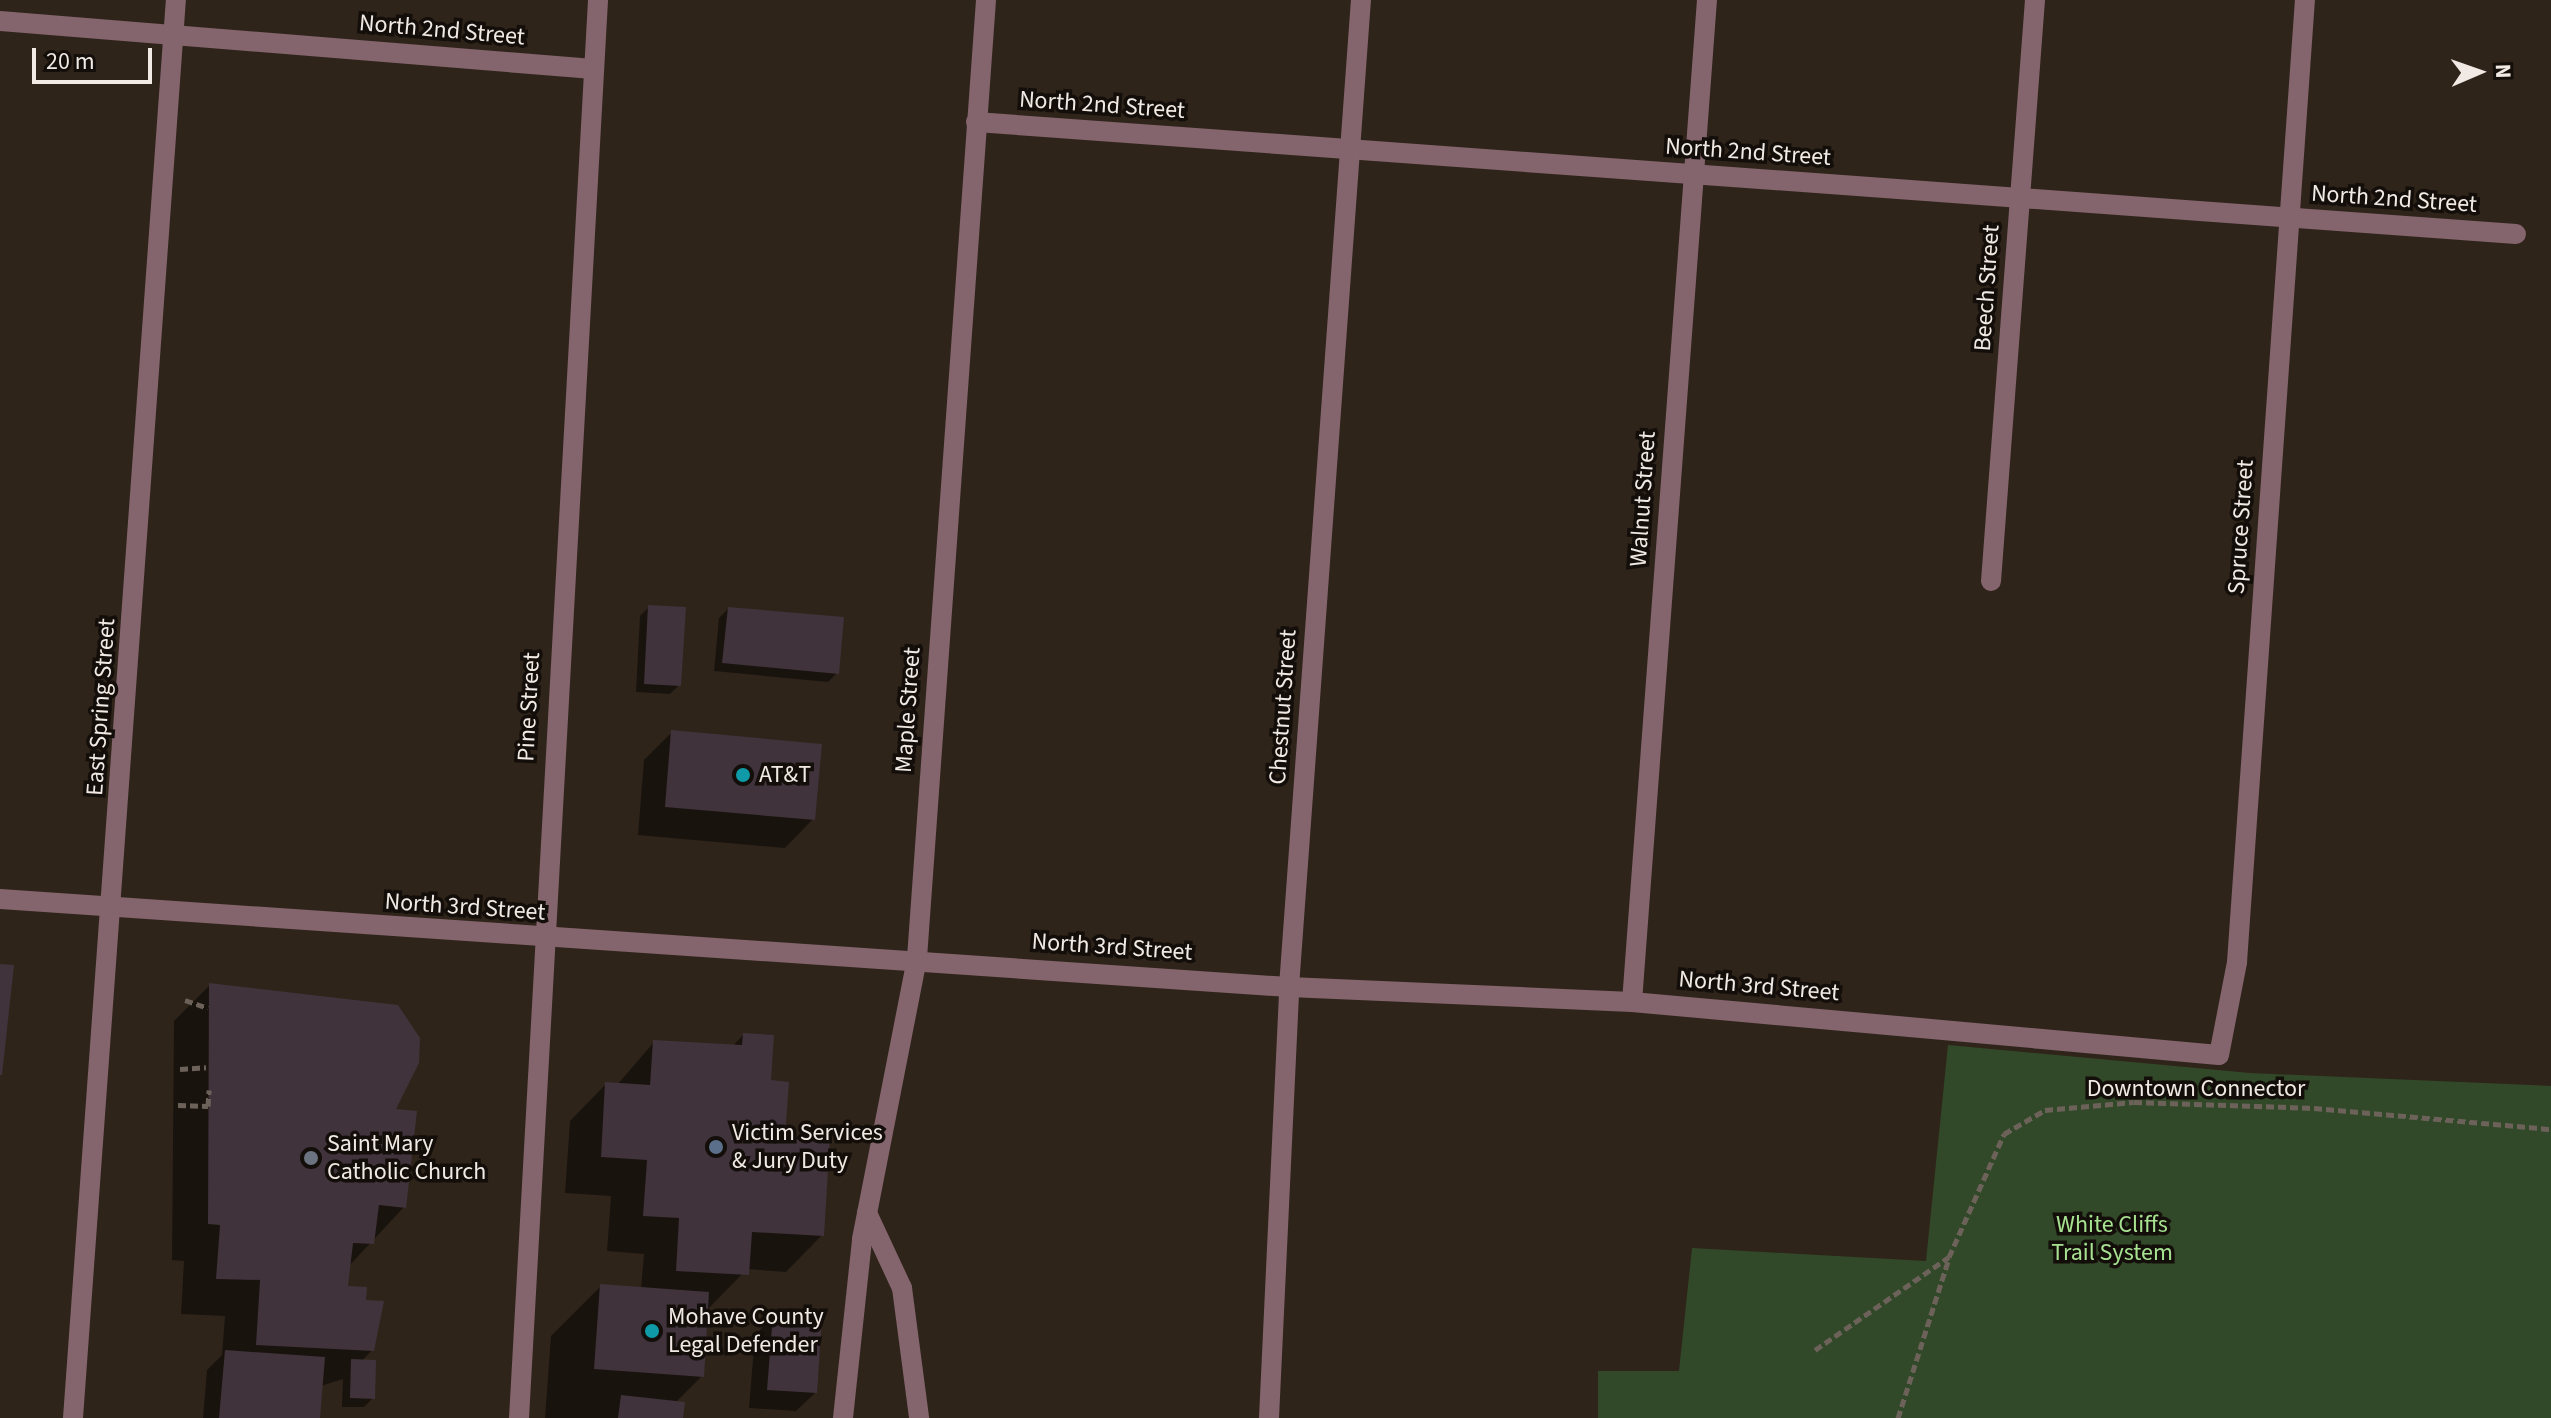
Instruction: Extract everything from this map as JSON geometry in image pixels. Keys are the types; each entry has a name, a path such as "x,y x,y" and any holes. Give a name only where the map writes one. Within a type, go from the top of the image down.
{"street":[{"name":"East Spring Street","path":"73,1418 176,0"},
{"name":"Pine Street","path":"519,1418 598,0"},
{"name":"Maple Street","path":"843,1418 867,1213 917,958 986,0"},
{"name":"Chestnut Street","path":"1269,1418 1289,987 1361,0"},
{"name":"Walnut Street","path":"1632,1002 1707,0"},
{"name":"Beech Street","path":"1991,581 2035,0"},
{"name":"Spruce Street","path":"2219,1055 2237,962 2305,0"},
{"name":"North 2nd Street","path":"0,21 593,69"},
{"name":"North 2nd Street","path":"976,122 2516,234"},
{"name":"North 3rd Street","path":"0,899 545,938 917,958 1289,987 1632,1002 2219,1055"},
{"path":"867,1213 902,1288 919,1418"}],"path":[{"path":"185,1000 208,1008"},
{"path":"180,1069 206,1067"},
{"path":"178,1105 208,1106 209,1090"},
{"name":"Downtown Connector","path":"1898,1418 1949,1257 2004,1134 2045,1110 2134,1102 2299,1107 2551,1129"},
{"path":"1815,1350 1949,1257"}],"green space":[{"name":"White Cliffs Trail System","path":"1948,1045 2250,1073 2551,1086 2551,1418 1598,1418 1598,1371 1679,1371 1692,1248 1926,1261"}],"building":[{"path":"648,605 686,607 681,686 644,684"},
{"path":"728,607 844,617 839,674 722,663"},
{"name":"AT&T","path":"671,730 822,744 815,820 665,807"},
{"path":"0,964 14,965 2,1075 0,1075"},
{"name":"Saint Mary Catholic Church","path":"209,983 398,1005 420,1038 419,1063 396,1109 417,1111 406,1208 379,1205 374,1244 353,1243 348,1286 367,1287 366,1300 384,1301 374,1351 256,1345 260,1280 216,1279 220,1225 208,1224"},
{"name":"Victim Services & Jury Duty","path":"743,1033 774,1035 771,1080 789,1082 785,1135 830,1137 824,1236 752,1232 749,1275 676,1271 679,1218 643,1216 647,1160 601,1157 605,1082 650,1085 653,1040 742,1045"},
{"name":"Mohave County Legal Defender","path":"600,1284 709,1292 704,1377 594,1369"},
{"path":"773,1314 822,1317 817,1393 767,1390"},
{"path":"225,1350 325,1357 320,1418 219,1418"},
{"path":"351,1359 376,1360 375,1399 350,1398"},
{"path":"621,1395 685,1402 683,1418 618,1418"}],"place":[{"name":"AT&T","path":"743,775"},
{"name":"Victim Services & Jury Duty","path":"716,1147"},
{"name":"Saint Mary Catholic Church","path":"311,1158"},
{"name":"Mohave County Legal Defender","path":"652,1331"}]}
